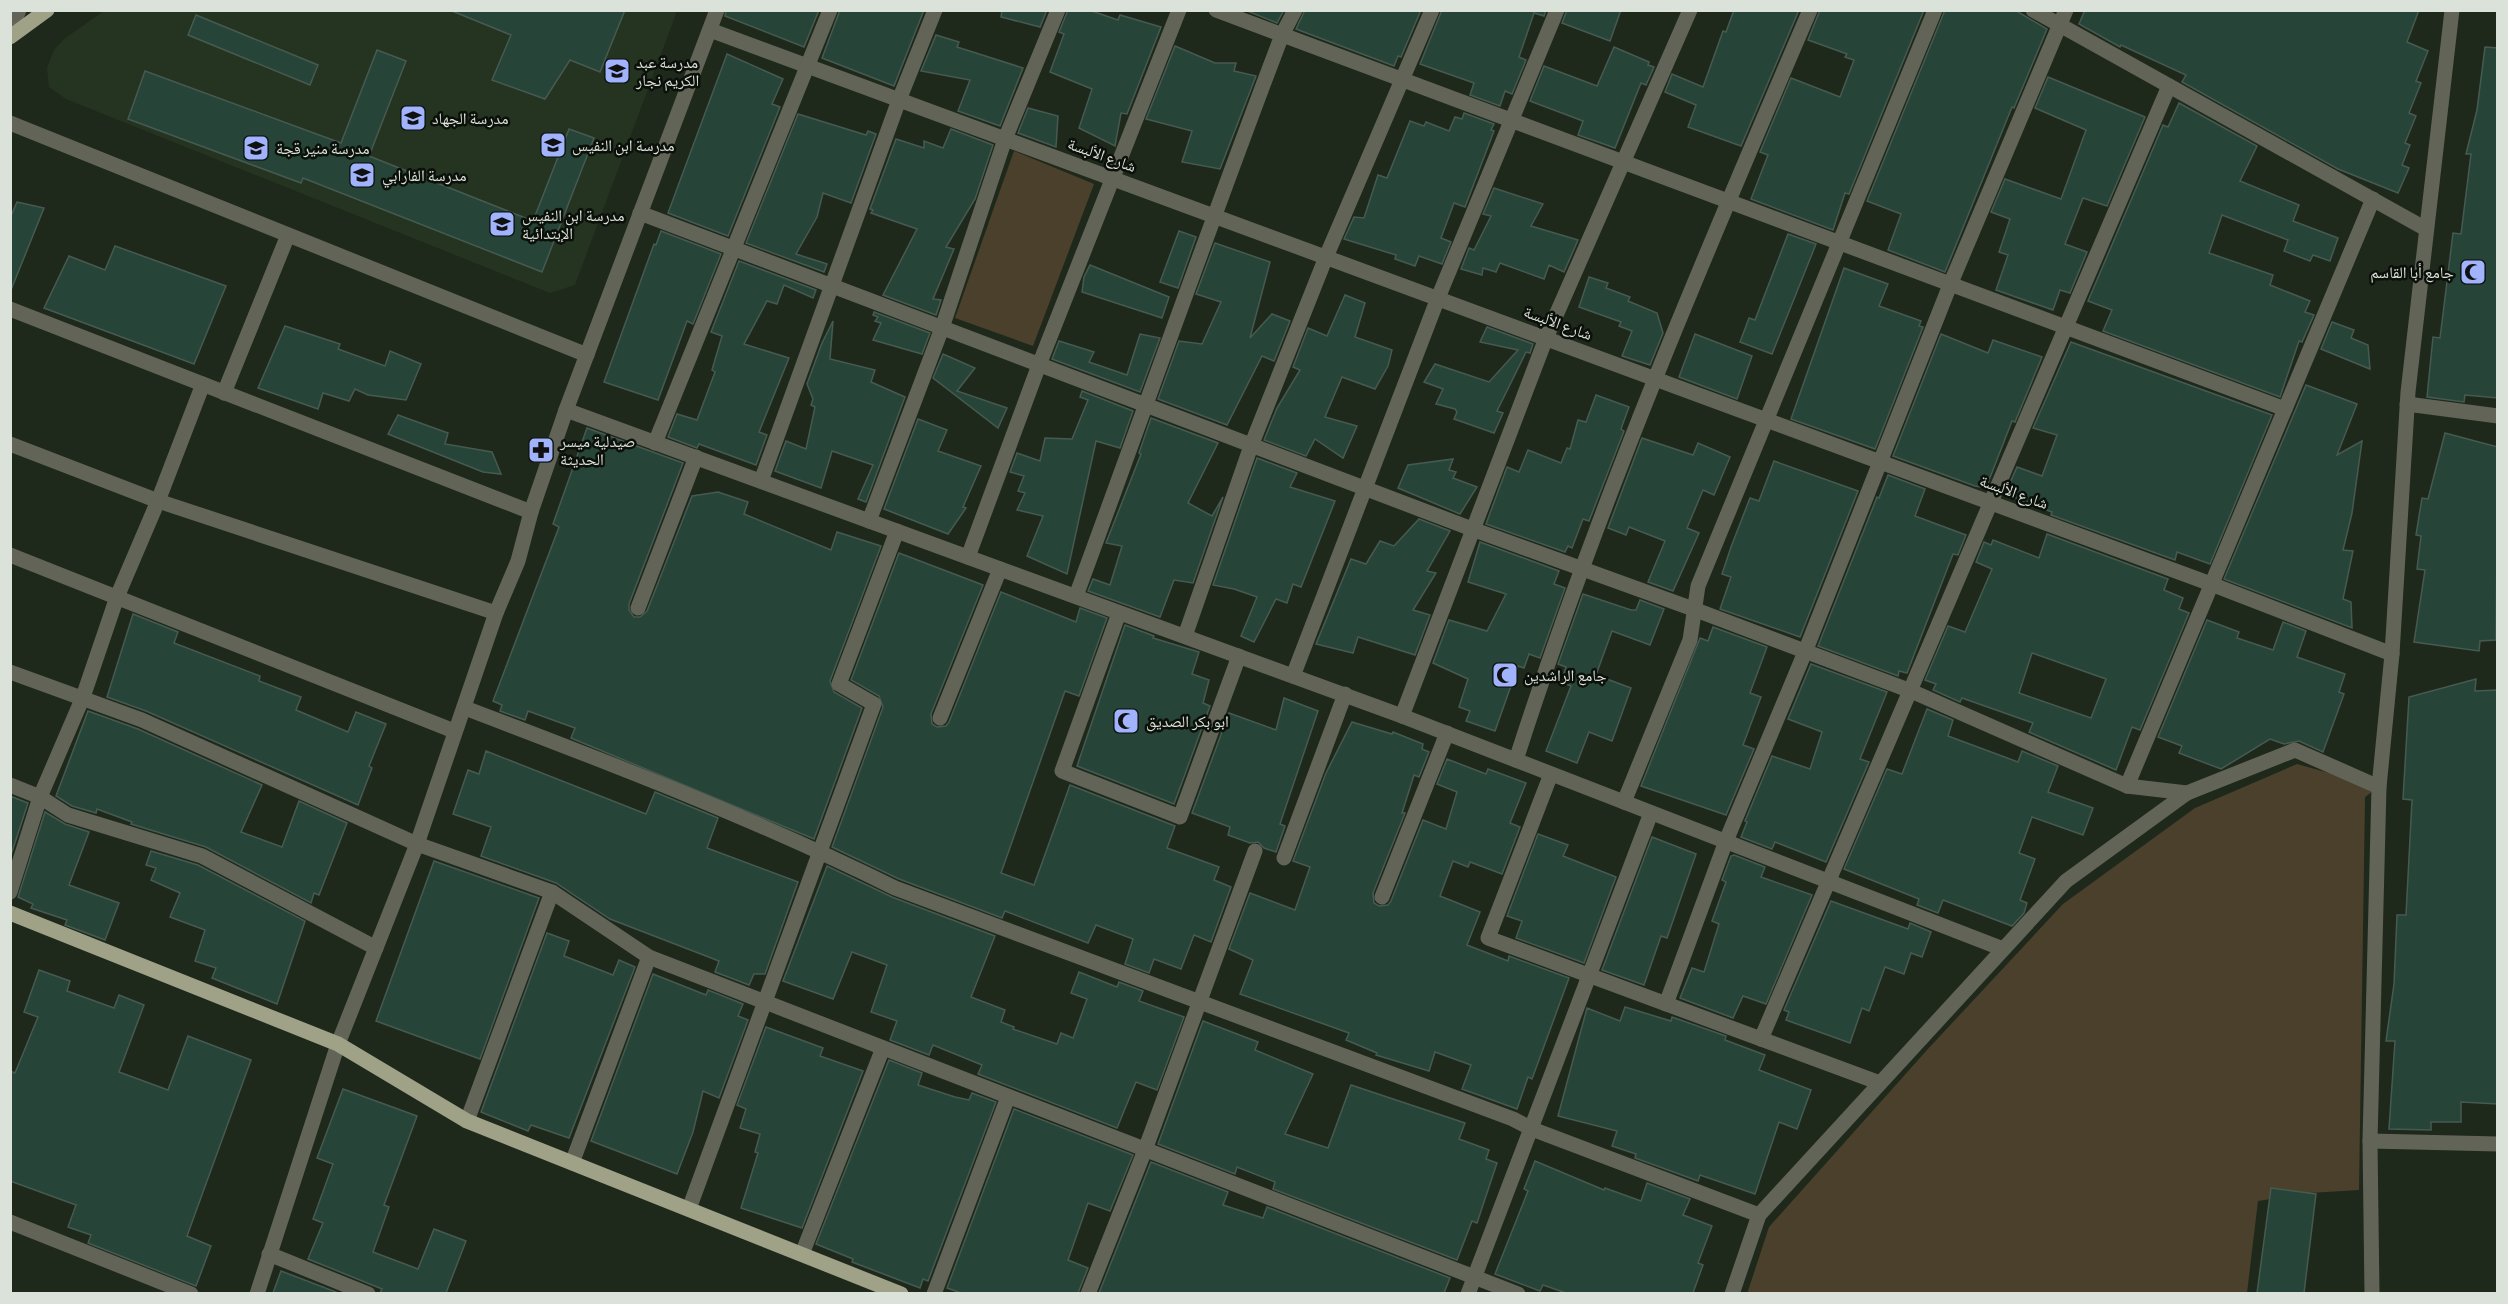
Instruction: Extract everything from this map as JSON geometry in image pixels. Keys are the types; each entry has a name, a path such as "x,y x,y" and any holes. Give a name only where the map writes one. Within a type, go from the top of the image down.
{"main road":[{"path":"10,37 47,10"},
{"path":"10,913 338,1044 467,1121 901,1293"}],"street":[{"path":"10,32 19,10"},
{"path":"257,1293 338,1044 417,844 496,613 518,561 531,512 566,410 717,10"},
{"path":"655,443 830,10"},
{"path":"761,481 899,100 935,10"},
{"path":"869,521 942,328 1005,139 1058,10"},
{"path":"968,557 1039,365 1179,10"},
{"path":"1216,10 2285,409"},
{"path":"1076,596 1147,406 1213,215 1282,35 1295,10"},
{"path":"1185,636 1251,446 1326,257 1432,10"},
{"path":"1293,676 1438,298 1557,10"},
{"path":"1402,716 1546,338 1690,10"},
{"path":"1516,760 1556,634 1654,378 1810,10"},
{"path":"1624,802 1690,640 1698,586 1935,10"},
{"path":"2033,10 2426,229"},
{"path":"1666,1004 1726,841 1882,462 1950,285 2066,10"},
{"path":"2372,1293 2370,1141 2379,787 2392,654 2407,404 2452,10"},
{"name":"شارع الألبسة","path":"710,30 1991,502 2392,654"},
{"path":"1761,1039 2169,86"},
{"path":"10,123 587,355"},
{"path":"2127,786 2373,199"},
{"path":"640,213 1251,446 1911,691 2127,786 2187,793"},
{"path":"224,393 288,235"},
{"path":"10,309 531,512"},
{"path":"10,892 40,798 83,698 117,597 158,501 203,384"},
{"path":"2407,404 2498,416"},
{"path":"566,410 1345,694 2003,950"},
{"path":"10,444 158,501 496,613"},
{"path":"638,608 696,457"},
{"path":"689,1209 767,1003 874,704 839,684 897,531"},
{"path":"10,555 454,731"},
{"path":"940,718 1000,568"},
{"path":"1119,613 1062,771 1180,818 1239,656"},
{"path":"10,672 153,725 417,844 552,892 648,957 1474,1278 1518,1293"},
{"path":"1284,858 1345,694"},
{"path":"465,708 579,751 820,851 895,888 1514,1119 1532,1129 1759,1215"},
{"path":"1382,897 1447,733"},
{"path":"1732,1293 1759,1215 2066,881 2187,793 2295,750 2379,787"},
{"path":"1551,774 1488,938 1880,1083"},
{"path":"10,785 40,798 68,815 202,856 376,948"},
{"path":"1468,1293 1652,813"},
{"path":"1088,1293 1145,1150 1255,851"},
{"path":"467,1121 552,892"},
{"path":"572,1163 648,957"},
{"path":"802,1254 883,1048"},
{"path":"934,1293 1008,1096"},
{"path":"2370,1141 2498,1144"},
{"path":"10,1222 191,1293"},
{"path":"269,1254 368,1293"}],"shaded area":[{"path":"104,11 677,11 575,285 550,293 66,99 49,87 47,68 54,50 64,39"},
{"path":"1014,151 1094,184 1033,346 955,318"},
{"path":"2297,764 2379,787 2365,797 2359,1190 2309,1193 2258,1201 2247,1293 1747,1294 1769,1227 1927,1050 2063,904 2195,808"}],"building":[{"path":"625,10 600,72 570,60 545,99 492,80 511,35 452,11"},
{"path":"726,10 819,10 804,47 725,16"},
{"path":"840,10 924,10 894,86 822,58"},
{"path":"1002,10 1047,10 1040,27 1001,17"},
{"path":"1068,10 1089,10 1118,20 1120,15 1161,27 1127,114 1121,113 1115,146 1079,128 1092,89 1050,72 1064,34 1059,32"},
{"path":"1245,10 1284,10 1277,23"},
{"path":"1305,10 1421,10 1401,57 1398,56 1394,66 1296,29"},
{"path":"1442,10 1546,10 1544,16 1534,13 1519,57 1526,60 1512,94 1505,91 1500,106 1470,95 1474,83 1420,64"},
{"path":"1567,10 1621,10 1610,41 1562,23"},
{"path":"1734,10 1799,10 1741,146 1688,127 1696,105 1665,92 1672,74 1703,87 1723,31 1726,32"},
{"path":"1820,10 1924,10 1849,194 1845,193 1833,230 1751,199 1768,155 1760,152 1791,78 1840,97 1854,60 1845,57 1847,54 1808,40"},
{"path":"1945,10 2015,10 2047,29 2014,108 2012,107 1945,272 1888,250 1901,214 1867,201"},
{"path":"2085,10 2419,10 2407,42 2428,51 2416,81 2421,83 2409,113 2416,116 2405,143 2410,145 2402,165 2409,168 2398,193 2338,169 2182,82 2186,75 2121,45 2120,47 2079,24"},
{"path":"196,15 318,65 310,85 188,35"},
{"path":"936,35 959,42 957,47 1023,68 1000,126 958,111 970,80 921,71"},
{"path":"1175,46 1215,63 1236,63 1234,71 1256,76 1220,169 1182,162 1192,131 1146,119"},
{"path":"1614,47 1649,62 1648,65 1654,67 1646,85 1641,83 1615,148 1578,135 1583,121 1530,101 1544,66 1597,86"},
{"path":"2485,47 2498,48 2498,398 2465,395 2464,402 2427,397 2433,337 2440,338 2453,233 2461,234 2471,154 2466,154 2477,110"},
{"path":"377,50 406,61 369,156 533,221 569,129 594,138 542,272 303,178 301,183 128,119 145,71 341,143"},
{"path":"727,54 783,79 772,104 780,107 728,236 668,213"},
{"path":"2048,77 2145,117 2107,206 2083,198 2065,244 2087,252 2070,293 2060,290 2053,310 1996,290 2008,255 1999,252 2010,219 1991,212 2005,179 2061,199 2086,130 2035,108"},
{"path":"2179,103 2257,146 2240,181 2299,205 2293,221 2338,238 2330,261 2313,255 2310,261 2284,251 2288,240 2222,215 2209,253 2273,275 2270,285 2310,301 2305,312 2314,315 2302,342 2299,341 2280,397 2103,331 2112,310 2088,301 2163,125 2168,127"},
{"path":"1028,108 1058,116 1056,147 1018,133"},
{"path":"1464,113 1494,124 1491,130 1494,131 1465,207 1454,203 1441,238 1451,242 1442,264 1419,256 1415,266 1395,259 1396,255 1344,239 1354,217 1364,218 1378,175 1387,178 1410,121 1424,126 1426,122 1449,131 1455,117 1462,119"},
{"path":"798,114 866,135 868,131 876,134 851,203 823,193 817,217 796,254 827,264 824,272 746,243"},
{"path":"951,129 993,145 975,199 946,247 954,249 933,299 941,300 936,315 883,295 917,229 871,213 873,210 870,209 896,139 924,148 924,141 943,148"},
{"path":"1494,188 1543,204 1531,226 1578,240 1564,272 1549,265 1544,279 1500,263 1496,272 1483,268 1482,275 1461,269 1469,248 1474,250 1491,216 1483,214"},
{"path":"17,202 44,208 11,290 10,218"},
{"path":"661,231 721,254 693,324 687,321 658,400 604,382 654,244 656,245"},
{"path":"1179,231 1196,237 1178,288 1160,282"},
{"path":"1788,234 1816,244 1772,354 1740,342 1749,318 1755,320"},
{"path":"1215,243 1270,262 1250,338 1272,314 1290,321 1274,361 1262,356 1227,425 1158,399 1179,341 1202,344 1221,302 1196,294"},
{"path":"115,246 226,286 194,364 44,308 69,256 105,270"},
{"path":"739,261 816,290 813,298 784,285 777,304 767,301 744,344 789,358 759,432 767,435 756,465 699,444 697,448 668,437 677,414 697,420 715,372 712,370 722,336 711,332"},
{"path":"1090,265 1169,297 1162,318 1082,292 1084,277"},
{"path":"1844,268 1888,284 1879,306 1921,321 1919,326 1923,327 1875,449 1791,419"},
{"path":"1589,277 1608,283 1606,288 1630,297 1628,301 1657,313 1663,333 1650,365 1622,356 1632,331 1619,326 1621,322 1579,307"},
{"path":"1345,295 1365,303 1355,337 1392,350 1388,366 1375,389 1342,377 1325,417 1357,426 1343,458 1315,439 1306,456 1264,440 1277,408 1300,370 1293,367 1308,328 1327,336"},
{"path":"874,312 930,333 922,354 873,340 881,323 875,321 878,317 873,315"},
{"path":"833,321 830,359 875,370 871,382 905,397 866,502 858,499 873,465 832,451 821,488 775,471 786,441 806,449 815,407 811,405 813,399 807,384"},
{"path":"2332,322 2354,330 2351,338 2368,345 2370,369 2321,349"},
{"path":"285,326 340,344 338,349 385,366 390,351 421,364 406,400 368,395 355,389 349,401 323,393 318,409 258,388"},
{"path":"1487,327 1533,344 1530,353 1526,352 1497,411 1503,413 1494,433 1454,419 1457,412 1455,409 1436,404 1443,389 1424,382 1435,364 1489,382 1518,350 1480,342"},
{"path":"1140,334 1160,338 1140,392 1052,359 1059,341 1094,352 1089,362 1127,375"},
{"path":"1695,334 1752,356 1737,399 1679,377"},
{"path":"1941,334 1988,353 1993,340 2042,357 2015,422 2012,421 1986,488 1893,456"},
{"path":"2071,342 2272,415 2210,564 2177,552 2175,560 2051,515 2052,512 2005,494 2017,467 2042,476 2057,435 2033,428"},
{"path":"943,354 975,368 957,391 1007,408 998,428 933,378"},
{"path":"2306,385 2357,404 2337,455 2362,441 2352,513 2343,550 2353,551 2343,599 2351,602 2352,628 2224,579"},
{"path":"1082,391 1133,411 1120,448 1096,441 1067,574 1027,556 1043,516 1017,510 1025,493 1018,491 1024,476 1010,472 1017,453 1040,461 1045,438 1072,439 1088,400 1080,397"},
{"path":"1596,395 1629,407 1621,429 1624,431 1589,521 1583,519 1572,548 1568,546 1565,552 1486,524 1507,467 1519,472 1528,450 1561,463 1567,448 1570,449 1578,420 1586,422"},
{"path":"398,415 448,433 445,444 492,452 501,474 483,472 388,434"},
{"path":"1151,418 1218,443 1188,503 1212,516 1223,497 1193,583 1174,580 1160,617 1088,591 1093,579 1110,585 1122,546 1106,543 1141,454 1139,453"},
{"path":"918,419 947,430 938,451 981,466 963,507 966,508 948,534 884,509"},
{"path":"587,428 683,463 629,604 629,610 634,617 640,617 647,611 692,496 718,492 748,502 744,514 831,550 837,532 881,546 830,681 834,692 862,708 814,839 571,738 575,728 528,711 525,720 500,711 502,705 493,701 559,527 553,524"},
{"path":"2445,433 2498,447 2496,640 2480,641 2479,651 2414,642 2425,570 2417,569 2421,536 2416,535 2422,498 2428,499"},
{"path":"1642,438 1693,455 1698,443 1730,457 1714,495 1703,490 1687,528 1699,533 1673,591 1648,582 1665,541 1629,527 1626,535 1608,528"},
{"path":"1257,458 1297,473 1290,487 1335,501 1301,587 1293,584 1287,603 1276,599 1254,642 1241,636 1257,597 1213,585"},
{"path":"1453,459 1449,470 1456,472 1453,478 1477,487 1460,514 1398,488 1408,465"},
{"path":"1774,461 1858,491 1800,637 1720,609 1731,577 1722,574 1731,547 1750,498 1759,501"},
{"path":"1888,475 1925,489 1915,516 1966,535 1958,555 1953,554 1907,673 1899,671 1898,676 1818,646 1877,497 1879,498"},
{"path":"1419,519 1450,531 1427,571 1436,573 1413,610 1430,615 1415,655 1358,637 1353,653 1316,644 1351,559 1366,564 1380,541 1394,546"},
{"path":"2047,534 2168,579 2164,590 2183,598 2179,609 2189,613 2140,730 2132,727 2116,770 2029,732 2033,723 1962,698 1960,702 1933,690 1936,684 1925,680 1948,626 1965,632 1992,569 1976,562 1984,542 1991,545 1993,540 2039,558","holes":["2032,653 2106,679 2091,718 2019,693"]},
{"path":"1480,542 1559,571 1554,584 1565,588 1540,658 1529,654 1524,668 1518,666 1495,731 1466,721 1470,711 1459,707 1468,679 1433,663 1449,620 1487,631 1506,594 1468,582"},
{"path":"899,553 983,585 931,714 932,724 937,727 946,726 949,722 1001,592 1076,622 1080,608 1107,618 1079,696 1065,691 1001,873 1034,885 1070,785 1175,826 1167,848 1219,867 1214,880 1231,887 1211,942 1194,935 1181,969 1154,959 1149,973 1125,964 1133,939 1096,925 1088,943 1005,911 1002,918 899,879 832,847 883,707 879,696 851,680"},
{"path":"1583,594 1631,610 1636,610 1640,600 1664,609 1650,645 1612,631 1596,675 1631,688 1612,741 1589,732 1577,763 1546,751 1571,686 1561,682 1566,667 1558,664"},
{"path":"133,614 178,632 174,643 260,676 259,681 301,697 296,710 348,732 356,712 386,724 369,766 372,768 358,805 146,711 107,697"},
{"path":"2207,620 2239,632 2237,638 2273,650 2283,622 2306,631 2297,657 2345,674 2339,692 2344,694 2323,752 2299,741 2284,744 2270,739 2221,769 2179,753 2182,746 2158,737"},
{"path":"1125,625 1154,636 1153,638 1199,652 1192,674 1209,680 1203,703 1210,706 1174,804 1077,766"},
{"path":"1713,627 1767,647 1750,693 1761,697 1743,745 1754,749 1726,815 1641,786 1700,638 1708,641"},
{"path":"1811,664 1887,692 1860,759 1869,762 1826,862 1775,842 1772,849 1741,837 1747,822 1745,821 1772,756 1810,769 1822,732 1788,719"},
{"path":"2476,679 2475,691 2498,690 2498,1104 2461,1102 2461,1122 2431,1122 2431,1130 2389,1129 2395,1041 2386,1041 2394,984 2397,915 2406,915 2412,800 2403,799 2409,697"},
{"path":"1284,698 1318,711 1280,824 1285,826 1276,852 1264,848 1258,842 1250,843 1228,835 1230,827 1192,813 1229,713 1276,730"},
{"path":"1927,709 1953,720 1948,736 2018,762 2022,751 2058,766 2048,792 2093,808 2083,835 2032,817 2019,853 2035,859 2020,900 2027,903 2024,913 2012,926 1943,900 1938,913 1917,905 1919,899 1844,869 1887,769 1902,774"},
{"path":"88,711 138,729 262,785 241,832 282,847 299,801 347,823 319,895 314,893 311,903 206,847 131,824 132,822 97,809 96,813 72,806 56,796"},
{"path":"1352,722 1392,734 1393,732 1423,744 1422,749 1429,752 1419,777 1414,775 1402,813 1405,813 1373,893 1374,903 1379,906 1388,905 1391,901 1423,820 1446,829 1457,792 1437,784 1447,759 1486,774 1488,769 1526,783 1510,823 1520,827 1502,874 1470,862 1468,867 1453,861 1440,896 1480,912 1467,945 1508,961 1509,956 1569,978 1532,1079 1528,1077 1517,1109 1462,1089 1471,1065 1435,1052 1429,1071 1376,1055 1377,1053 1346,1040 1349,1033 1240,994 1253,960 1229,949 1250,893 1295,910 1310,867 1293,861 1326,773"},
{"path":"486,751 646,814 655,792 718,818 707,848 798,882 765,974 754,974 749,985 715,972 719,961 610,919 556,883 481,856 491,827 453,814 468,770 479,774"},
{"path":"10,796 28,803 10,858"},
{"path":"45,812 65,824 89,832 69,885 119,903 105,940 65,925 67,920 31,908 33,904 18,897"},
{"path":"1538,834 1568,845 1563,856 1616,877 1584,963 1516,938 1522,921 1507,916"},
{"path":"1652,837 1696,854 1667,938 1661,936 1644,985 1602,970"},
{"path":"151,851 198,865 305,921 277,1004 212,978 216,968 195,961 205,930 170,917 180,893 151,880 156,868 146,865"},
{"path":"1734,855 1765,867 1761,877 1812,895 1766,1004 1743,996 1733,1018 1680,998 1692,968 1704,972 1719,924 1712,921 1726,882 1722,880 1731,856"},
{"path":"434,861 539,898 480,1059 376,1021"},
{"path":"827,866 892,897 995,936 971,997 1005,1010 1001,1022 1014,1027 1013,1029 1057,1044 1061,1033 1073,1038 1087,999 1071,993 1079,972 1117,987 1119,982 1143,991 1139,1001 1184,1017 1157,1090 1136,1082 1117,1128 978,1074 982,1065 933,1045 929,1055 890,1040 897,1021 871,1012 887,965 852,952 833,999 783,981"},
{"path":"1831,901 1908,929 1910,923 1931,932 1922,957 1911,953 1904,974 1885,967 1869,1011 1862,1008 1850,1043 1786,1020 1789,1012 1784,1010"},
{"path":"547,933 569,941 564,956 613,975 619,960 635,967 569,1138 531,1125 528,1131 481,1112"},
{"path":"39,970 70,981 67,991 114,1008 119,995 144,1005 119,1072 168,1090 188,1036 251,1060 187,1236 211,1246 196,1286 88,1243 91,1235 68,1227 76,1205 10,1181 10,1071 15,1073 38,1017 24,1012"},
{"path":"653,974 706,995 708,990 743,1004 738,1016 748,1020 719,1098 703,1091 693,1132 677,1174 591,1141"},
{"path":"1625,1007 1671,1021 1672,1017 1726,1036 1725,1040 1765,1055 1759,1070 1811,1090 1797,1129 1779,1122 1755,1194 1700,1175 1698,1181 1635,1158 1636,1154 1612,1146 1617,1131 1558,1116 1587,1008 1620,1021"},
{"path":"1203,1021 1258,1042 1255,1050 1313,1074 1285,1134 1328,1148 1351,1085 1465,1123 1459,1139 1489,1150 1486,1159 1497,1163 1477,1223 1472,1221 1457,1260 1273,1189 1275,1182 1237,1167 1235,1174 1158,1144"},
{"path":"766,1027 823,1048 820,1056 863,1071 802,1228 741,1208 758,1153 755,1152 760,1134 740,1128 746,1109 737,1105"},
{"path":"889,1060 922,1073 918,1085 955,1097 969,1100 972,1093 996,1102 928,1281 923,1279 920,1288 852,1262 853,1259 816,1244"},
{"path":"343,1089 417,1116 384,1205 389,1207 373,1252 418,1269 434,1229 466,1241 446,1293 380,1293 382,1289 308,1259 323,1223 313,1219 333,1164 317,1158"},
{"path":"1014,1109 1133,1155 1110,1211 1088,1203 1068,1260 1088,1268 1078,1293 961,1293 947,1288"},
{"path":"1535,1161 1604,1190 1605,1188 1641,1201 1647,1183 1690,1199 1683,1215 1712,1226 1698,1263 1703,1265 1693,1293 1566,1293 1543,1285 1540,1291 1495,1274 1528,1191 1524,1189"},
{"path":"1151,1162 1228,1192 1223,1205 1263,1218 1267,1207 1450,1278 1444,1293 1099,1293"},
{"path":"2271,1188 2316,1194 2304,1293 2257,1293"},
{"path":"281,1271 336,1292 336,1293 273,1293"}],"place":[{"name":"مدرسة عبد الكريم نجار","path":"617,71"},
{"name":"مدرسة الجهاد","path":"413,118"},
{"name":"مدرسة ابن النفيس","path":"553,145"},
{"name":"مدرسة منير قجة","path":"256,148"},
{"name":"مدرسة الفارابي","path":"362,175"},
{"name":"مدرسة ابن النفيس الإبتدائية","path":"502,224"},
{"name":"جامع أبا القاسم","path":"2473,272"},
{"name":"صيدلية ميسر الحديثة","path":"541,450"},
{"name":"جامع الراشدين","path":"1505,675"},
{"name":"ابو بكر الصديق","path":"1126,721"}]}
